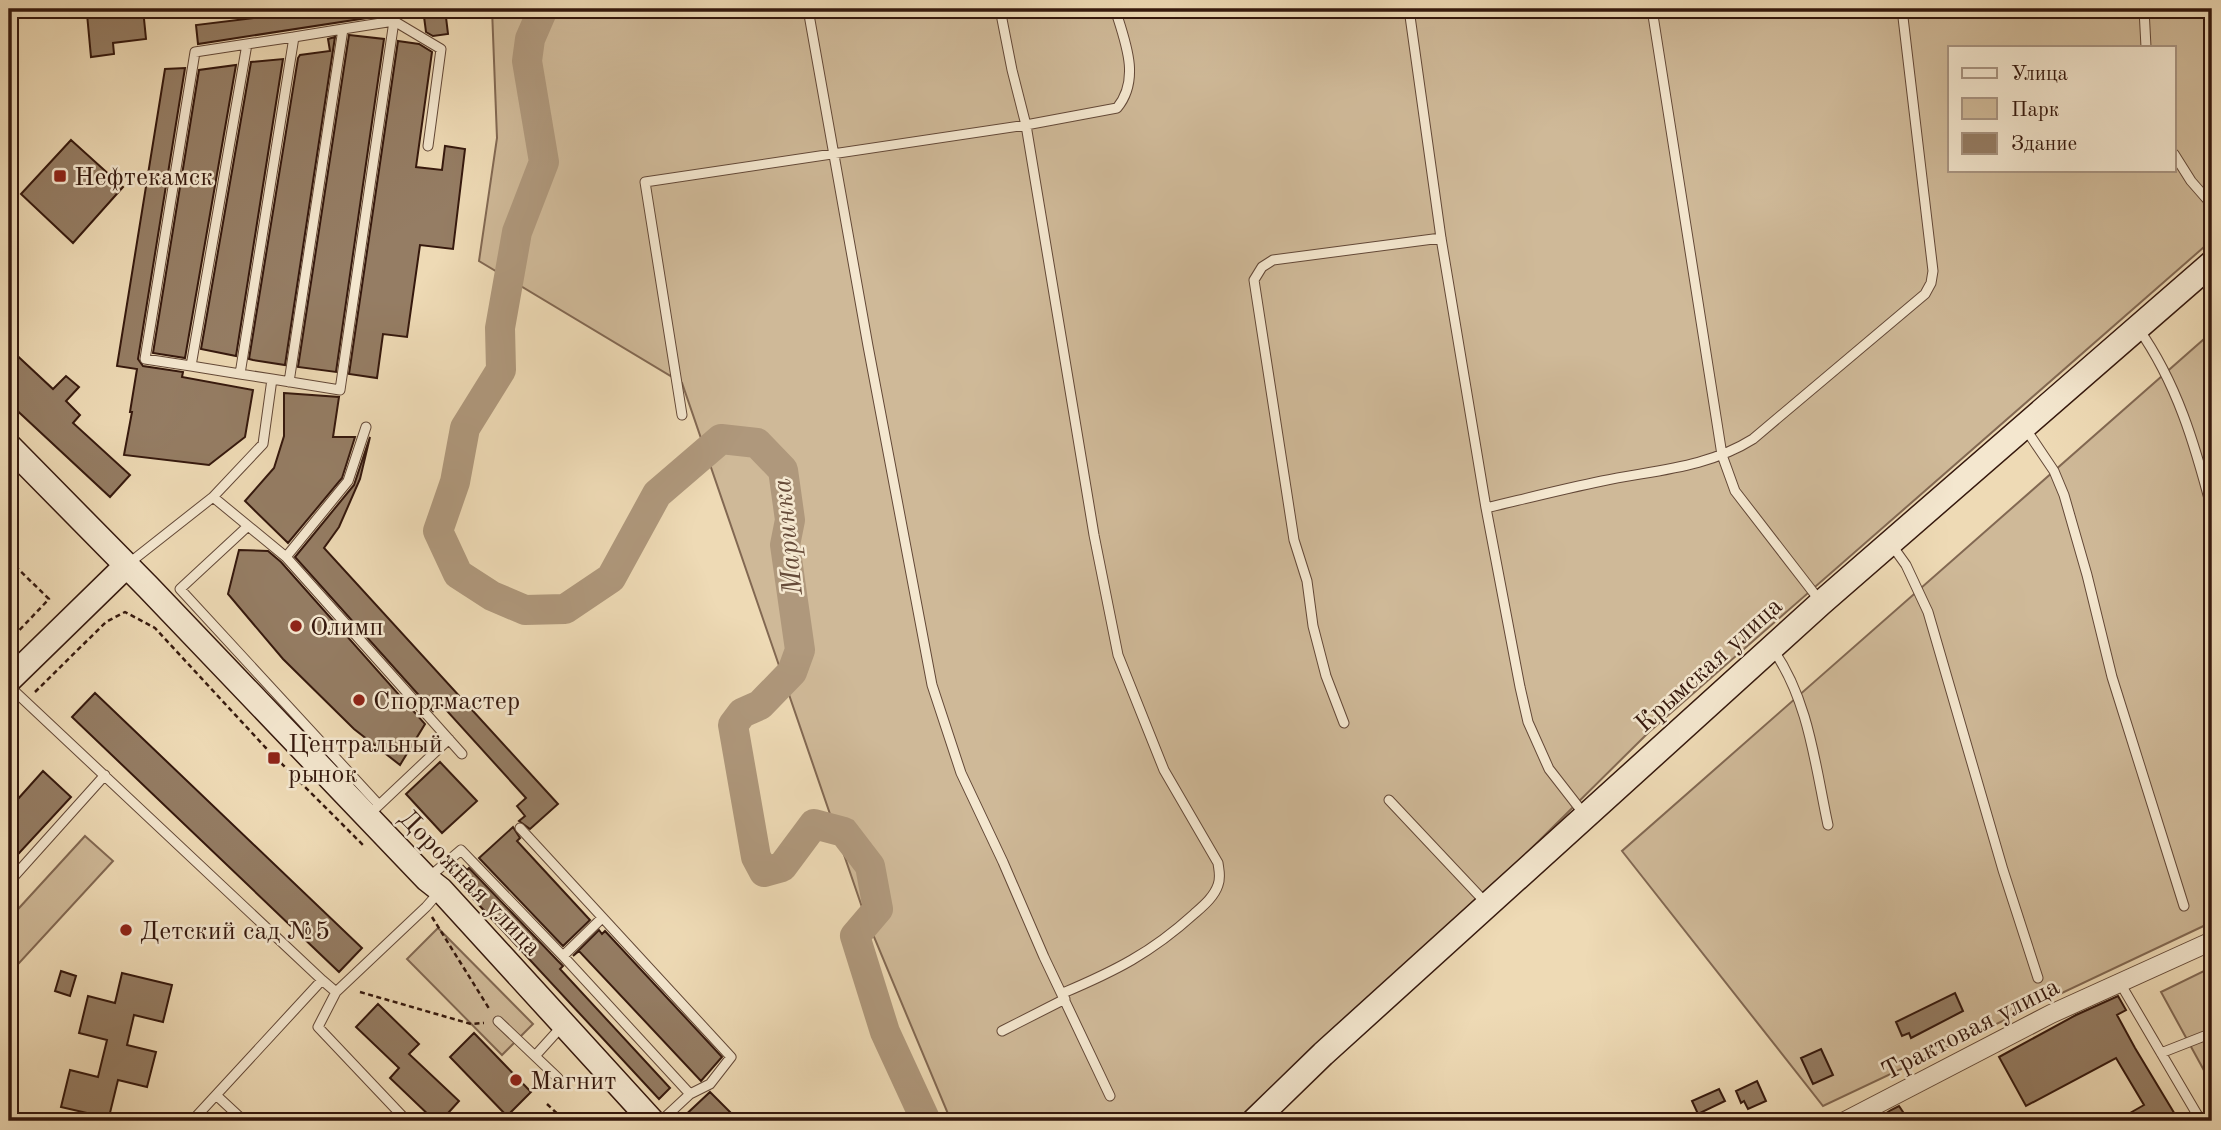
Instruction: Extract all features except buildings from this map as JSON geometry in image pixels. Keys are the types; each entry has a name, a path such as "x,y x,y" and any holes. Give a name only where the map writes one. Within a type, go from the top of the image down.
{"main road":[{"name":"Крымская улица","path":"1254,1121 1323,1054 1889,542 2212,263"},
{"name":"Дорожная улица","path":"9,446 373,811 431,892 564,1024 652,1121"},
{"path":"9,681 127,565"}],"street":[{"name":"Трактовая улица","path":"1845,1121 2050,1014 2212,942"}],"lane":[{"path":"808,9 932,685 961,773 1110,1096"},
{"path":"1000,9 1026,125 1090,508 1118,655 1164,770 1218,863 1220,877 1210,900 1157,945 1113,972 1002,1031"},
{"path":"682,415 645,182 1026,125 1117,108 1125,98 1130,62 1115,9"},
{"path":"1409,9 1441,238 1486,508 1528,722 1549,769 1586,816"},
{"path":"1652,9 1722,455 1735,491 1821,603"},
{"path":"1486,508 1600,481 1709,461 1722,455 1753,439 1924,294 1931,283 1933,271 1902,9"},
{"path":"2144,9 2146,46"},
{"path":"394,21 340,390 145,359 195,52 394,21 442,48 428,146"},
{"path":"289,382 343,29"},
{"path":"240,374 294,37"},
{"path":"191,366 247,44"},
{"path":"2176,156 2190,181 2212,205"},
{"path":"1344,723 1326,676 1313,626 1307,581 1294,540 1254,280 1262,267 1273,260 1441,238"},
{"path":"2138,328 2159,359 2178,399 2212,509"},
{"path":"127,565 213,497 263,444 272,379"},
{"path":"2023,426 2054,471 2064,495 2112,677 2184,906"},
{"path":"286,557 348,481 366,427"},
{"path":"213,497 286,557 462,754"},
{"path":"248,526 180,589 373,811 449,739"},
{"path":"1889,542 1906,565 1928,612 2003,870 2038,978"},
{"path":"1772,647 1790,676 1802,707 1828,825"},
{"path":"9,686 336,992"},
{"path":"9,881 105,775"},
{"path":"1389,800 1488,905"},
{"path":"520,828 731,1057 710,1084 690,1094 661,1121"},
{"path":"407,1121 318,1027 336,992 431,892 460,849 690,1094"},
{"path":"563,956 602,918"},
{"path":"192,1121 322,980"},
{"path":"2120,983 2201,1121"},
{"path":"498,1021 558,1078"},
{"path":"535,1056 564,1024"},
{"path":"2161,1053 2212,1033"},
{"path":"216,1096 244,1121"}],"path":[{"path":"9,560 49,599 9,641"},
{"path":"26,702 106,622 125,612 138,617 155,628 265,747 369,851"},
{"path":"360,992 471,1024 498,1021 431,892"},
{"path":"547,1104 565,1121"}],"green space":[{"path":"492,9 2212,9 2212,240 1649,732 1256,1121 951,1121 864,913 682,383 479,261 497,138"},
{"path":"2212,332 2212,922 1823,1106 1622,851"},
{"path":"85,836 113,861 9,974 9,919"},
{"path":"438,928 533,1024 502,1055 407,959"},
{"path":"2212,967 2212,1085 2161,992"}],"waterway":[{"name":"Маринка","path":"543,9 530,39 527,61 544,162 517,232 500,328 501,370 465,428 455,482 438,531 458,574 492,596 525,610 565,609 611,578 657,494 721,439 757,443 783,470 790,520 785,545 800,650 792,672 760,705 742,713 733,725 756,857 764,872 782,867 814,824 844,832 870,866 878,909 855,936 885,1032 926,1121"}],"place":[{"name":"Нефтекамск","path":"60,176"},
{"name":"Олимп","path":"296,626"},
{"name":"Спортмастер","path":"359,700"},
{"name":"Центральный рынок","path":"274,758"},
{"name":"Детский сад №5","path":"126,930"},
{"name":"Магнит","path":"516,1080"}]}
